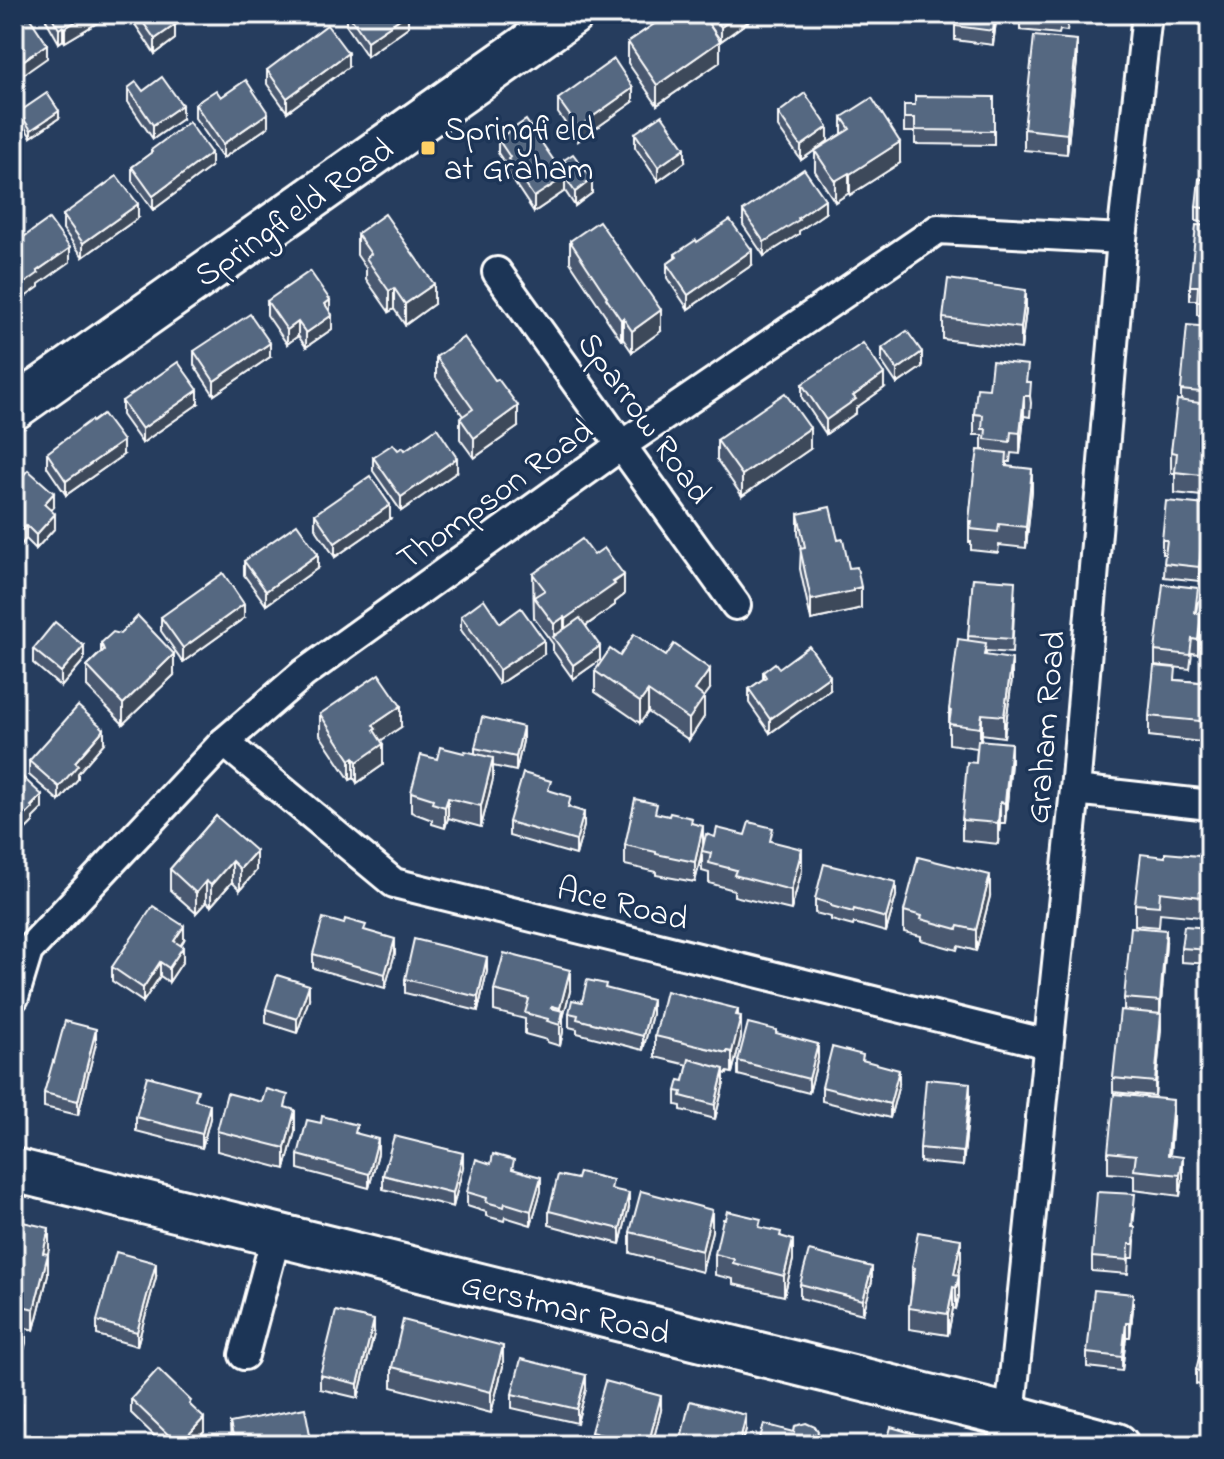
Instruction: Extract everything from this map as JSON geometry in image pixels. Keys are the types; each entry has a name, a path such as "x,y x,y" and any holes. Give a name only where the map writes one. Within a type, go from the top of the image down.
{"street":[{"name":"Springfield Road","path":"14,408 572,14"},
{"name":"Graham Road","path":"1006,1431 1075,790 1122,239 1147,14"},
{"name":"Thompson Road","path":"14,997 28,951 224,742 303,674 622,445 938,229 1122,239"},
{"name":"Sparrow Road","path":"497,272 736,605"},
{"name":"Ace Road","path":"224,742 394,883 1048,1044"},
{"path":"1075,790 1210,805"},
{"name":"Gerstmar Road","path":"14,1170 276,1236 1006,1431 1117,1445"},
{"path":"244,1355 276,1236"}],"building":[{"path":"27,14 47,44 14,67 14,17"},
{"path":"50,14 88,14 59,29"},
{"path":"137,14 167,14 175,25 155,39"},
{"path":"348,14 407,14 367,41"},
{"path":"669,14 702,14 720,41 657,85 628,42"},
{"path":"712,14 739,14 721,27"},
{"path":"956,14 995,14 993,31 955,26"},
{"path":"327,25 348,53 287,98 267,70"},
{"path":"1034,36 1077,40 1067,134 1024,129"},
{"path":"614,59 633,88 578,127 558,99"},
{"path":"162,77 182,105 153,125 128,88 136,82 143,91"},
{"path":"246,80 268,113 223,144 195,104 216,90 221,97"},
{"path":"47,93 59,111 31,130 19,112"},
{"path":"805,93 828,127 801,146 778,113"},
{"path":"915,96 994,97 994,131 915,130 915,118 904,118 904,105 915,105"},
{"path":"872,98 900,142 835,181 815,151 850,129 842,117"},
{"path":"662,115 685,148 658,167 635,133"},
{"path":"526,120 564,175 571,170 564,160 573,154 592,179 575,192 565,177 534,197 498,139"},
{"path":"189,122 211,153 153,196 132,167"},
{"path":"1208,136 1210,209 1196,207 1199,179 1204,179"},
{"path":"804,169 825,199 764,242 743,211"},
{"path":"117,176 138,204 83,243 63,215"},
{"path":"385,214 434,284 405,304 394,288 389,291 366,258 371,254 357,234"},
{"path":"49,219 70,248 14,291 14,244"},
{"path":"730,220 752,250 688,295 667,264 677,257 675,254"},
{"path":"599,221 661,310 632,331 623,318 621,320 570,241"},
{"path":"1196,225 1210,226 1210,302 1197,301 1198,286 1190,286"},
{"path":"310,271 330,300 325,304 332,315 306,333 298,322 287,330 267,301"},
{"path":"948,279 1026,290 1021,328 943,318"},
{"path":"250,314 270,343 214,381 194,351"},
{"path":"1187,325 1210,327 1210,393 1181,390"},
{"path":"907,331 922,352 897,370 882,348"},
{"path":"464,337 518,406 474,438 460,418 473,409 436,357"},
{"path":"863,343 884,374 826,420 802,384"},
{"path":"992,361 1028,365 1026,382 1031,382 1030,396 1024,396 1020,433 1011,432 1010,442 985,439 983,415 974,414 977,388 989,389"},
{"path":"178,362 198,390 142,429 122,401"},
{"path":"785,393 810,428 742,475 717,440"},
{"path":"1177,400 1208,404 1210,476 1175,472 1177,453 1171,452"},
{"path":"103,414 123,441 66,481 47,453"},
{"path":"437,428 457,458 401,497 373,457 393,444 398,450 403,447 405,450"},
{"path":"978,450 1007,453 1006,466 1032,469 1026,527 999,524 998,532 971,529 972,521 969,521"},
{"path":"28,470 54,493 44,504 55,514 36,535 26,525 14,539 14,482"},
{"path":"370,476 390,505 335,543 315,514"},
{"path":"1166,501 1206,505 1199,567 1164,563 1167,540 1162,540"},
{"path":"830,507 838,540 843,539 849,568 857,567 861,587 811,600 800,548 805,547 798,514"},
{"path":"297,524 318,554 266,591 244,561"},
{"path":"582,539 594,555 604,548 624,575 554,624 534,597 545,590 533,574"},
{"path":"223,573 244,604 183,648 161,617"},
{"path":"973,578 1015,581 1012,639 968,636"},
{"path":"1163,584 1198,588 1195,613 1201,614 1198,640 1192,639 1190,655 1155,651"},
{"path":"484,599 500,623 521,608 544,640 499,670 461,616"},
{"path":"138,616 174,654 123,704 87,666 104,650 101,643 113,632 120,634"},
{"path":"580,618 600,646 573,665 553,637"},
{"path":"55,622 84,646 61,672 33,649"},
{"path":"634,634 666,656 674,644 710,669 695,690 704,697 689,719 648,691 640,702 595,671 610,649 620,656"},
{"path":"958,639 986,643 984,655 1012,659 1004,716 982,714 980,728 949,724"},
{"path":"809,646 830,676 770,719 749,689 766,677 763,672 775,663 779,668"},
{"path":"1154,666 1176,668 1175,680 1210,683 1210,722 1149,716"},
{"path":"379,674 401,706 373,725 383,744 357,762 354,757 350,760 320,714"},
{"path":"78,706 104,729 75,762 78,765 59,787 29,761"},
{"path":"482,717 523,727 516,757 475,748"},
{"path":"978,740 1011,743 1005,803 1000,802 998,823 962,820 967,762 976,763"},
{"path":"440,747 493,758 481,806 448,798 445,807 432,803 433,799 411,792 421,755 437,759"},
{"path":"15,770 42,795 14,827"},
{"path":"523,773 551,781 548,790 571,797 568,807 584,812 576,841 509,822"},
{"path":"635,799 657,804 655,813 692,818 691,823 703,826 695,862 625,845"},
{"path":"216,816 256,851 240,869 232,861 211,885 206,881 196,893 170,869"},
{"path":"749,822 773,828 770,841 802,849 791,890 734,875 736,870 709,863 711,853 702,851 706,834 715,837 717,828 745,835"},
{"path":"1165,853 1210,857 1210,898 1160,892 1159,906 1135,904 1141,854 1165,857"},
{"path":"918,857 990,875 976,930 958,926 957,929 904,911"},
{"path":"824,864 896,882 886,918 854,909 853,912 815,899"},
{"path":"153,906 184,926 174,941 183,947 169,968 160,962 143,988 112,967"},
{"path":"323,918 344,924 345,919 366,925 364,930 395,939 385,974 313,954"},
{"path":"1184,926 1210,928 1210,950 1181,948"},
{"path":"1131,927 1166,930 1160,1001 1124,998"},
{"path":"414,939 487,957 478,997 405,979"},
{"path":"504,953 570,970 560,1008 551,1008 563,1011 560,1025 525,1013 529,999 494,990"},
{"path":"277,975 309,985 297,1019 266,1009"},
{"path":"587,980 652,1000 643,1036 577,1019 578,1015 569,1013 572,1000 582,1002"},
{"path":"666,991 738,1009 736,1015 741,1016 732,1052 655,1036"},
{"path":"1120,1010 1161,1014 1155,1082 1113,1078"},
{"path":"65,1021 96,1029 78,1101 44,1093"},
{"path":"748,1023 818,1044 809,1079 738,1061"},
{"path":"832,1047 863,1055 862,1060 899,1070 890,1104 822,1087"},
{"path":"689,1059 724,1069 715,1105 681,1096 682,1092 676,1091 679,1080 684,1081"},
{"path":"147,1076 198,1090 195,1100 210,1104 202,1134 136,1117"},
{"path":"926,1079 970,1083 963,1152 920,1148"},
{"path":"266,1089 288,1095 285,1107 295,1110 285,1148 217,1131 227,1093 262,1102"},
{"path":"1114,1094 1173,1100 1168,1155 1183,1157 1180,1175 1134,1170 1136,1155 1108,1152"},
{"path":"322,1116 357,1125 355,1133 378,1139 369,1174 298,1155 307,1120 321,1123"},
{"path":"394,1136 463,1153 453,1193 383,1175"},
{"path":"493,1154 514,1160 512,1169 541,1177 531,1211 505,1203 504,1207 486,1202 487,1198 467,1192 476,1159 491,1164"},
{"path":"579,1172 613,1180 611,1189 629,1193 620,1229 549,1211 558,1175 577,1179"},
{"path":"641,1191 712,1210 702,1251 630,1232"},
{"path":"1097,1192 1135,1194 1134,1244 1129,1244 1128,1260 1092,1257"},
{"path":"727,1211 761,1219 759,1227 781,1232 780,1236 793,1240 784,1276 733,1263 734,1259 715,1254"},
{"path":"14,1220 49,1228 43,1253 48,1254 34,1309 14,1304"},
{"path":"918,1232 961,1239 954,1274 959,1275 956,1288 953,1287 948,1314 909,1308"},
{"path":"809,1251 872,1267 863,1300 800,1284"},
{"path":"116,1252 156,1263 137,1332 97,1321"},
{"path":"1094,1290 1133,1294 1122,1357 1087,1353"},
{"path":"336,1311 374,1320 358,1384 320,1375"},
{"path":"403,1320 503,1346 491,1392 392,1367"},
{"path":"14,1326 26,1329 14,1373"},
{"path":"1206,1329 1210,1330 1210,1373 1196,1370"},
{"path":"521,1359 586,1375 577,1409 512,1394"},
{"path":"158,1369 204,1418 179,1445 131,1399"},
{"path":"605,1381 661,1396 648,1445 591,1432"},
{"path":"690,1401 746,1415 739,1445 707,1445 681,1438"},
{"path":"14,1402 23,1404 15,1434 14,1433"},
{"path":"305,1408 312,1445 235,1445 230,1423"},
{"path":"806,1423 818,1432 814,1445 758,1445 764,1424 794,1432 795,1426"},
{"path":"891,1427 932,1439 931,1445 886,1445"}],"place":[{"name":"Springfield at Graham","path":"428,148"}]}
